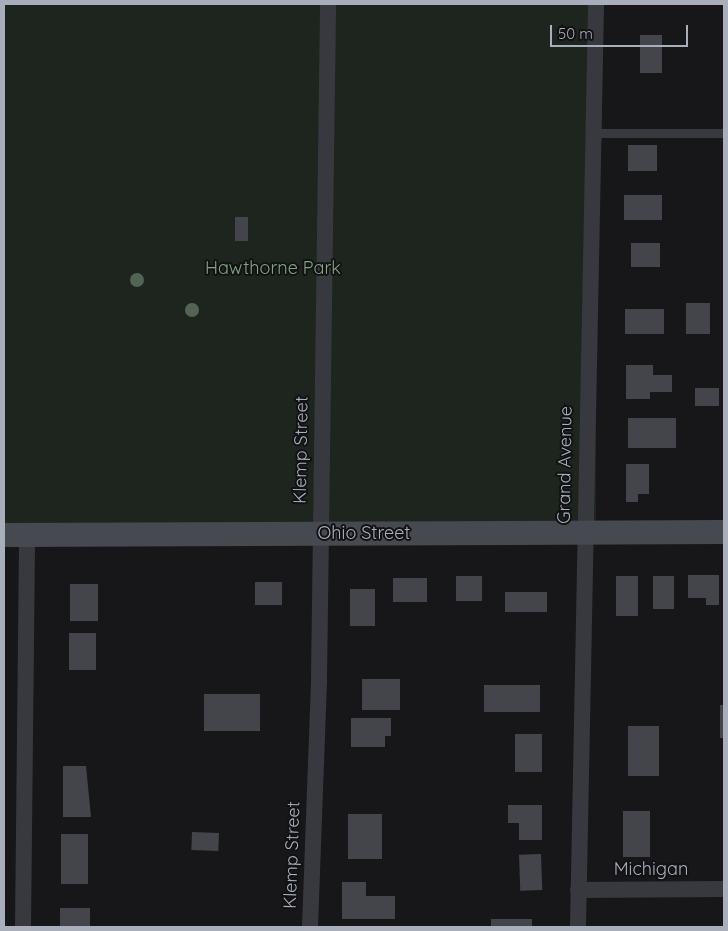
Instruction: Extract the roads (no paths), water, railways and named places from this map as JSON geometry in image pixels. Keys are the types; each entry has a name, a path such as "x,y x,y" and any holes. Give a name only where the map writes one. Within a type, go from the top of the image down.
{"street":[{"name":"Klemp Street","path":"310,927 320,533 328,4"},
{"name":"Grand Avenue","path":"578,927 584,533 596,4"},
{"name":"Ohio Street","path":"4,535 724,532"},
{"path":"23,927 27,535"},
{"name":"Michigan","path":"578,890 724,889"}],"lane":[{"path":"593,133 724,132"}],"park label":[{"name":"Hawthorne Park","path":"273,268"}]}
